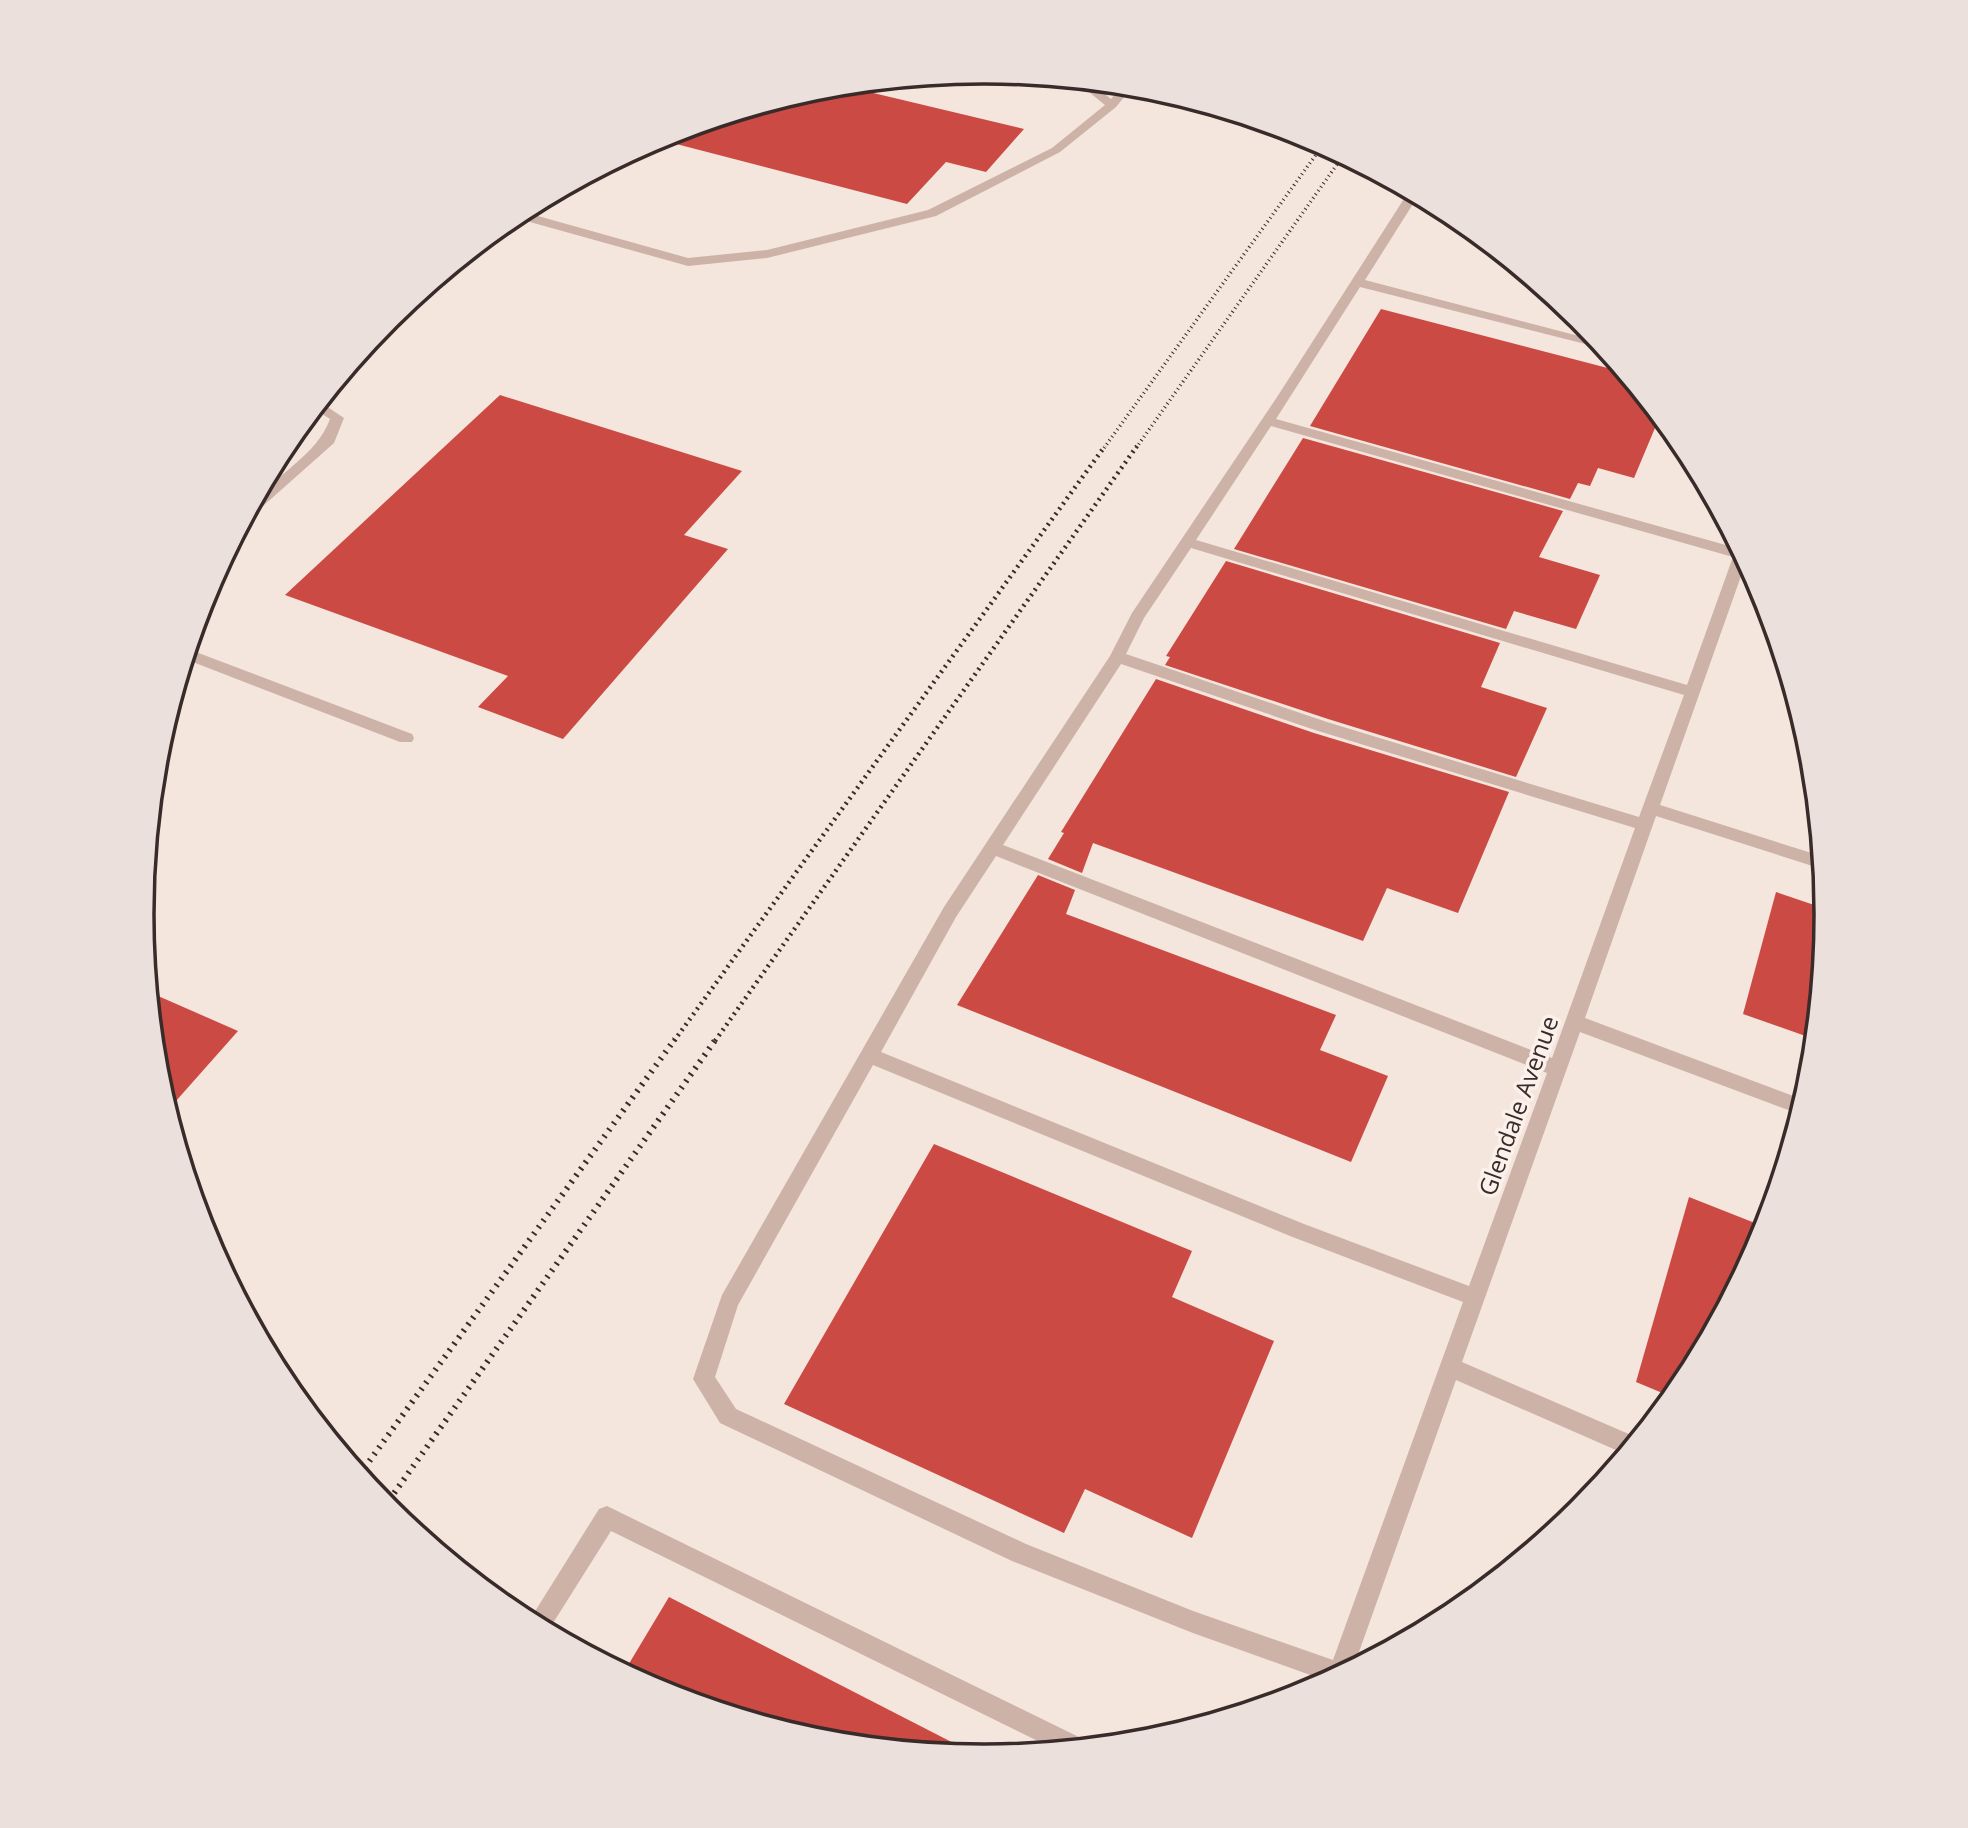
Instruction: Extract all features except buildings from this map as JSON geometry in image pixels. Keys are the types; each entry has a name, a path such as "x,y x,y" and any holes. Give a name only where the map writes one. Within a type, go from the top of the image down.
{"street":[{"path":"1096,92 1112,105"},
{"path":"532,218 688,262 767,254 932,213 1056,150 1120,96"},
{"path":"1327,1669 1193,1622 1020,1553 728,1416 705,1379 729,1302 950,912 1117,657 1137,617 1268,421 1409,201"},
{"path":"1356,282 1584,341"},
{"path":"268,494 329,440 337,418 325,410"},
{"path":"1268,421 1733,557"},
{"path":"1187,542 1693,692"},
{"name":"Glendale Avenue","path":"1345,1661 1739,570"},
{"path":"195,657 406,738"},
{"path":"1117,657 1321,726 1812,861"},
{"path":"992,848 1558,1069"},
{"path":"1575,1022 1792,1104"},
{"path":"869,1055 1297,1230 1477,1298"},
{"path":"1452,1368 1623,1442"},
{"path":"544,1617 607,1517 1061,1740"}],"railway":[{"path":"1104,448 1317,154"},
{"path":"1136,448 1338,164"},
{"path":"674,1041 1105,446"},
{"path":"715,1041 1137,446"},
{"path":"365,1467 675,1039"},
{"path":"392,1496 716,1039"}]}
